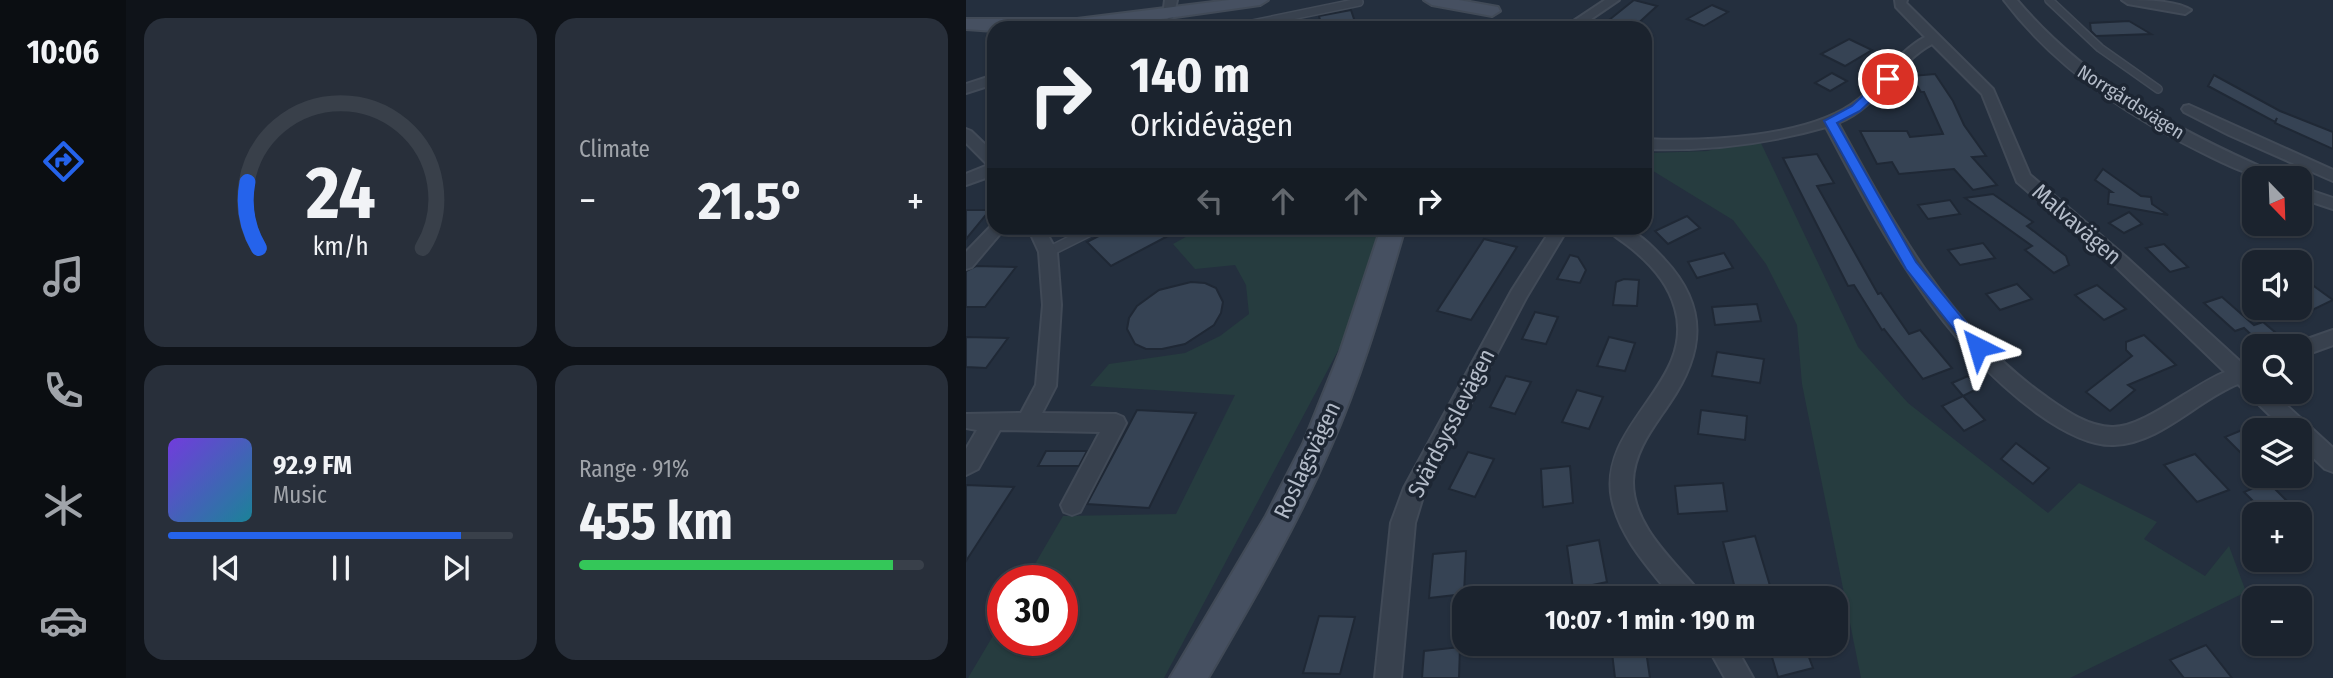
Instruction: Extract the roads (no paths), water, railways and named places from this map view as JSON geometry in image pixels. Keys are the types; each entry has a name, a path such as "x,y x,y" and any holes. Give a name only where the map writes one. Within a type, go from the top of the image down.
{"street":[{"path":"1099,21 1170,8 1194,11 1260,0"},
{"path":"1430,0 1488,4"},
{"path":"1430,0 1456,11 1461,21"},
{"path":"1580,21 1613,0"},
{"name":"Malvavägen","path":"1901,0 1900,4 1905,11 1988,92 2024,178 2242,370"},
{"name":"Norrgårdsvägen","path":"2010,0 2062,58 2089,78 2144,113 2244,166"},
{"path":"2128,0 2185,9"},
{"path":"1467,21 1488,4"},
{"path":"1482,21 1488,4"},
{"path":"966,24 987,25"},
{"path":"1652,144 1694,146 1747,140 1830,121 1864,103 1910,51 1933,38"},
{"path":"966,89 987,82"},
{"name":"Norrgårdsvägen","path":"2189,109 2333,176"},
{"path":"1830,121 1911,265 1928,289 1978,347 2016,385 2071,425 2109,436 2141,430 2156,424 2204,391 2242,379"},
{"path":"966,134 987,155"},
{"path":"966,180 987,172"},
{"path":"2312,196 2333,204"},
{"path":"966,263 991,235"},
{"path":"1027,422 1045,386 1050,360 1052,305 1048,252 1040,235"},
{"name":"Roslagsvägen","path":"1188,678 1268,543 1305,473 1347,373 1391,235"},
{"name":"Svärdsysslevägen","path":"1388,678 1403,523 1415,488 1518,295 1556,235"},
{"path":"1625,235 1650,253 1662,266 1673,280 1686,310 1688,344 1680,366 1633,439 1622,480 1623,498 1632,519 1679,586"},
{"path":"2312,345 2333,337"},
{"path":"2271,404 2286,418"},
{"path":"970,421 1116,423 1072,505"},
{"path":"966,465 994,421"},
{"path":"2312,443 2333,462"},
{"path":"1726,656 1740,678"}],"lane":[{"name":"Norrgårdsvägen","path":"2049,0 2099,48 2158,89"},
{"path":"1269,21 1359,2"},
{"path":"1048,252 1082,235"}]}
